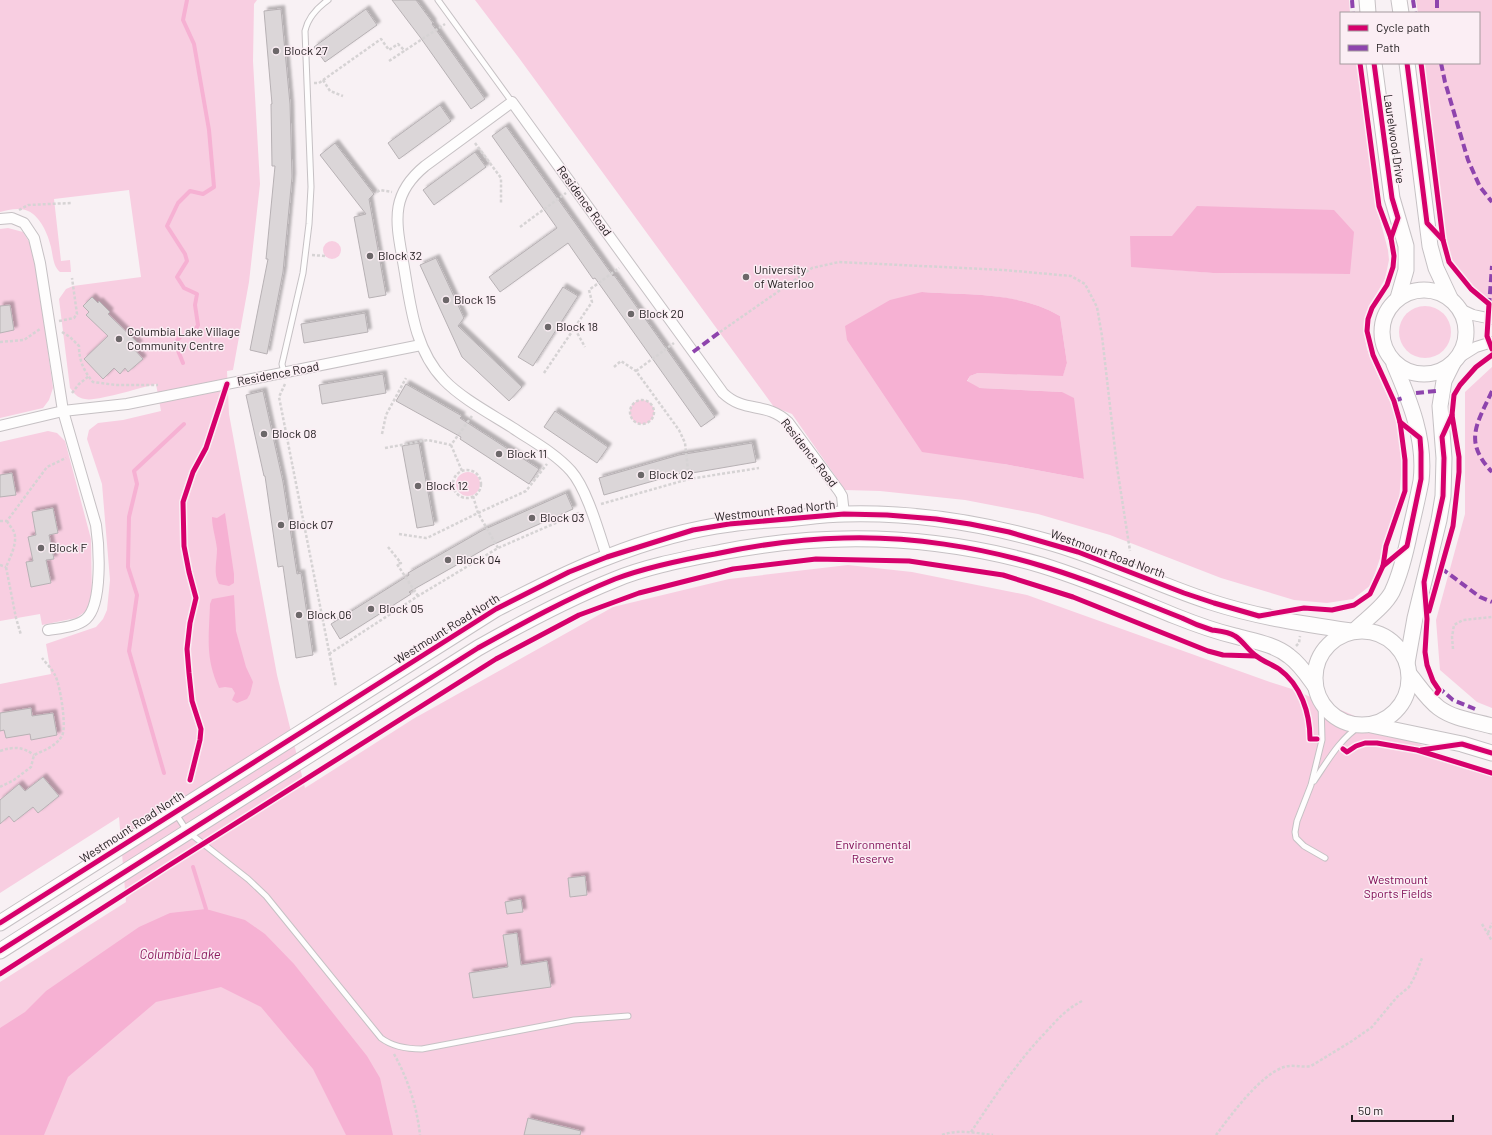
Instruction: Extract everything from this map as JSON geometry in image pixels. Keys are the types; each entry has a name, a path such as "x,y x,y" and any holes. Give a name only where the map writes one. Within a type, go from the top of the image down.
{"main road":[{"path":"1367,0 1368,12"},
{"path":"1399,0 1401,12"},
{"name":"Laurelwood Drive","path":"1374,64 1392,198 1406,246 1406,270 1398,298"},
{"name":"Laurelwood Drive","path":"1407,64 1430,246 1436,268 1455,304"},
{"path":"1315,686 1315,672 1319,658 1327,646 1338,637 1352,631 1382,604 1391,593 1400,572 1421,479 1420,438 1408,396 1394,364 1384,349 1381,335 1382,321 1388,308 1398,298 1410,292 1424,289 1438,292 1455,304 1466,323 1466,338 1457,360 1444,382 1440,406 1444,458 1443,496 1437,528 1415,618 1409,669 1409,688 1404,701 1395,712 1384,720 1366,725"},
{"path":"1394,364 1415,374 1429,375 1442,371 1457,360"},
{"name":"Westmount Road North","path":"0,923 496,609 569,572 607,557 693,530 730,524 844,514 887,515 936,519 970,524 1053,543 1214,603 1270,618 1352,631"},
{"path":"0,951 478,648 544,611 616,579 677,561 750,547 816,540 874,538 936,544 986,552 1041,565 1098,584 1202,626 1277,648 1297,662 1315,686 1321,702 1328,711 1338,719 1349,724 1366,725 1462,744 1492,753"},
{"path":"1352,631 1367,630 1380,633 1392,640 1401,652 1423,692 1440,708 1454,715 1492,726"}],"street":[{"name":"Residence Road","path":"512,102 728,397 742,406 772,411 779,414 788,422 842,496 844,514"},
{"path":"512,102 418,172 404,191 400,200 397,214 397,228 414,319 421,344 430,363 443,379 554,456 572,472 584,491 607,557"},
{"path":"0,219 12,218 24,223 34,238 40,263 63,411 96,525 98,540 99,571 94,607 86,618 76,624 48,630"},
{"path":"1455,304 1473,315 1492,319"},
{"path":"1457,360 1476,347 1492,342"},
{"name":"Residence Road","path":"0,426 63,411 127,404 421,344"}],"lane":[{"path":"287,372 282,364 303,273 309,224 311,187 304,39 306,26 313,12 328,0"},
{"path":"438,0 512,102"},
{"path":"1321,702 1322,740 1311,785 1297,821 1295,832 1296,838 1304,846 1325,858"},
{"path":"1311,785 1338,745 1353,731 1366,725"},
{"path":"174,812 188,831 248,879 266,896 381,1038 389,1043 411,1049 422,1048 574,1020 628,1016"}],"path":[{"path":"389,61 452,20"},
{"path":"306,82 319,83 381,39 389,50 398,44 405,51"},
{"path":"323,80 330,91 343,96"},
{"path":"475,142 501,178 501,203"},
{"path":"377,192 380,190 385,190 393,192"},
{"path":"520,227 568,192"},
{"path":"12,218 20,208 28,205 71,203"},
{"path":"544,373 592,302 588,290 628,262"},
{"path":"720,332 812,268 839,262 1004,270 1071,276 1085,284 1097,307 1102,336 1117,467 1130,551"},
{"path":"0,342 24,340 49,322 74,318 77,314 72,278"},
{"path":"49,322 70,337 79,346 79,358 93,382 116,385 161,385 175,394"},
{"path":"574,329 585,347"},
{"path":"636,371 682,336"},
{"path":"614,367 621,361 636,371 679,430 685,443 689,479"},
{"path":"287,372 279,397 305,523 336,687"},
{"path":"63,411 71,394 79,384 89,376"},
{"path":"382,434 386,415 406,378"},
{"path":"639,400 645,401 650,403 652,406 654,412 652,418 647,424 641,425 632,420 631,408 636,402 639,400"},
{"path":"652,406 658,401"},
{"path":"451,445 479,405"},
{"path":"384,448 428,440 451,445"},
{"path":"451,445 462,471"},
{"path":"7,521 47,467 75,455"},
{"path":"399,534 426,538 430,537 478,512 526,491 548,462"},
{"path":"600,504 689,479 758,468"},
{"path":"470,470 480,478 481,482 479,491 473,496 463,497 456,491 454,482 455,477 462,471 470,470"},
{"path":"473,496 478,512 498,548"},
{"path":"329,654 418,596 498,548 582,512"},
{"path":"0,521 7,521"},
{"path":"7,521 15,532 15,542 10,560 6,567 16,618 21,635"},
{"path":"388,547 401,563 397,564 418,596"},
{"path":"0,565 6,567"},
{"path":"1454,649 1452,637 1454,626 1463,620 1492,617"},
{"path":"1295,648 1299,643 1301,632"},
{"path":"34,755 53,746 63,736 65,726 55,676 42,658"},
{"path":"0,751 8,748 24,748 34,755"},
{"path":"0,787 14,780 31,767 34,755"},
{"path":"1487,934 1492,923"},
{"path":"1482,924 1492,941"},
{"path":"1216,1135 1233,1112 1258,1085 1277,1071 1291,1066 1304,1068 1311,1066 1372,1027 1397,997 1409,987 1422,958"},
{"path":"971,1132 1002,1085 1029,1049 1067,1009 1082,1001"},
{"path":"389,1043 405,1075 418,1121 420,1135"},
{"path":"942,1135 948,1133 971,1132 993,1135"}],"green space":[{"name":"Environmental Reserve","path":"0,0 257,0 254,4 253,61 260,184 249,282 233,370 227,371 229,414 277,675 305,788 413,719 613,607 729,579 848,565 912,572 1027,595 1292,689 1492,775 1492,1135 0,1135 0,982 126,902 119,817 0,893 0,684 51,674 46,644 96,627 103,619 107,610 110,580 102,484 87,439 89,430 98,423 123,420 161,411 156,384 91,399 80,398 70,388 59,299 66,289 73,286 141,277 129,190 54,199 61,261 70,260 71,272 60,272 58,270 46,231 40,221 32,213 21,209 0,212"},
{"path":"475,0 1349,0 1350,12 1340,12 1340,64 1357,64 1375,201 1388,250 1389,260 1385,279 1372,302 1364,322 1364,333 1367,349 1393,408 1397,422 1402,462 1399,502 1371,585 1353,599 1327,603 1294,600 1221,578 1110,535 1038,514 965,500 880,491 845,490 792,414 774,407","holes":["1131,236 1172,236 1350,274 1213,273 1131,266","922,292 993,296 1028,303 1044,308 1060,316 1067,363 1063,375 978,373 970,376 967,382 980,388 1062,392 1084,479 1004,464"]},
{"path":"1416,0 1492,0 1492,302 1478,292 1466,280 1451,259 1448,251 1424,64 1480,64 1480,12 1418,12"},
{"path":"8,228 23,232 31,245 35,257 53,388 49,400 43,408 0,418 0,229"},
{"path":"332,241 338,244 341,250 338,256 332,259 326,256 323,250 326,244"},
{"path":"1425,306 1435,308 1443,314 1449,322 1451,332 1449,342 1443,350 1435,356 1425,358 1415,356 1407,350 1401,342 1399,332 1401,322 1407,314 1415,308"},
{"path":"1492,367 1492,708 1477,702 1440,670 1436,620 1465,514 1465,392"},
{"path":"642,400 651,403 654,412 651,421 642,424 633,421 630,412 633,403"},
{"path":"48,431 57,433 65,441 91,539 92,600 86,611 76,618 42,625 40,614 0,621 0,442"},
{"path":"468,472 476,476 480,484 476,492 468,496 460,492 456,484 460,476"}],"water":[{"path":"1197,206 1334,210 1354,232 1350,274 1213,273 1131,267 1130,236 1172,236"},
{"path":"922,292 993,296 1011,299 1044,308 1060,316 1067,363 1063,376 978,373 970,376 967,381 980,388 1062,392 1074,398 1084,479 1004,464 922,452 847,340 845,326 890,300"},
{"path":"225,513 234,574 234,583 229,586 219,584 217,580 217,549 212,521 212,517 217,518"},
{"path":"234,595 236,631 246,667 253,682 247,699 237,703 232,700 235,693 232,688 219,688 212,667 209,647 210,604 212,599"},
{"name":"Columbia Lake","path":"206,909 245,920 265,934 294,964 367,1056 380,1078 393,1135 346,1135 313,1069 261,1007 221,987 156,1002 68,1077 44,1135 0,1135 0,1028 25,1012 46,991 139,927 170,913"}],"building":[{"path":"392,0 416,0 485,99 471,109"},
{"path":"281,9 290,104 292,177 283,272 267,354 250,350 268,259 266,259 275,166 272,166 272,104 264,11"},
{"path":"366,9 377,25 325,62 314,47"},
{"path":"440,105 451,121 399,159 388,143"},
{"path":"506,126 715,417 701,427 595,278 593,279 568,243 500,292 489,277 557,228 492,136"},
{"path":"335,143 374,194 369,199 386,295 369,298 354,217 366,214 320,155"},
{"path":"475,152 486,167 434,205 423,190"},
{"path":"436,258 464,318 458,326 522,387 509,401 462,357 420,265"},
{"name":"Block 18","path":"563,287 578,296 533,366 518,357"},
{"name":"Columbia Lake Village Community Centre","path":"92,297 98,303 99,301 110,312 108,314 139,344 134,349 143,359 128,372 125,368 120,374 114,368 103,379 84,359 108,336 86,315 89,312 83,306"},
{"path":"10,305 14,330 0,333 0,306"},
{"path":"365,313 368,332 304,343 301,324"},
{"path":"383,374 386,393 322,404 319,385"},
{"path":"406,384 462,416 460,418 539,469 529,484 460,439 461,437 396,401"},
{"path":"263,391 283,482 297,574 301,573 313,655 296,658 283,566 278,567 265,476 246,395"},
{"path":"555,411 608,447 597,463 544,427"},
{"name":"Block 12","path":"419,443 434,525 417,528 402,446"},
{"path":"752,443 756,462 692,473 692,470 604,495 599,478 679,455"},
{"path":"12,473 16,495 0,497 0,475"},
{"path":"566,493 573,509 490,546 409,592 411,594 340,639 331,624 409,575 408,573 483,530"},
{"name":"Block F","path":"53,508 58,533 49,535 54,559 46,560 51,583 31,587 26,562 33,561 28,537 36,535 32,512"},
{"path":"31,708 32,716 53,713 57,735 31,740 30,734 6,738 4,730 0,731 0,713"},
{"path":"43,777 59,796 38,813 33,807 14,822 9,816 0,824 0,800 19,784 25,791"},
{"path":"585,876 587,895 570,897 568,878"},
{"path":"521,899 523,912 507,914 505,902"},
{"path":"517,933 521,965 547,961 551,987 473,998 469,973 508,967 503,935"},
{"path":"528,1118 581,1131 580,1135 524,1135"}],"waterway":[{"path":"183,363 175,343 181,336 194,333 198,325 195,305 197,294 184,288 177,277 187,261 185,254 167,226 178,203 190,191 203,194 214,187 209,130 194,44 183,20 187,0"},
{"path":"164,773 129,651 137,595 128,567 129,517 137,484 134,471 184,424"},
{"path":"193,867 206,909"}],"marked path":[{"path":"1352,0 1353,12"},
{"path":"1413,0 1415,12"},
{"path":"1437,0 1437,12"},
{"path":"1441,64 1468,160 1480,187 1492,202"},
{"path":"1489,306 1492,266"},
{"path":"693,352 720,332"},
{"path":"1416,393 1436,391"},
{"path":"1492,391 1478,423 1475,441 1483,461 1492,472"},
{"path":"1394,401 1403,398"},
{"path":"1441,568 1480,597 1492,602"},
{"path":"1438,687 1453,700 1475,709"}],"cycle path":[{"path":"0,923 496,609 569,572 607,557 693,530 729,524 844,514 887,515 936,519 1009,532 1078,552 1184,593 1259,616 1304,608 1332,610 1354,605 1370,594 1383,566 1386,546 1405,491 1405,460 1400,422 1394,401 1373,355 1367,331 1368,319 1372,308 1387,285 1393,267 1394,256 1391,238 1379,206 1360,64"},
{"path":"1374,64 1392,198 1398,218 1391,238"},
{"path":"1407,64 1427,223 1443,240"},
{"path":"1421,64 1443,240 1449,262 1471,289 1489,304 1487,336 1492,349"},
{"path":"1429,611 1453,526 1459,472 1459,457 1452,415 1454,395 1460,385 1476,367 1492,355"},
{"path":"190,780 200,740 201,729 192,701 187,649 190,623 196,598 184,546 183,502 193,472 206,448 227,384"},
{"path":"1437,693 1439,690 1433,681 1427,665 1425,652 1427,619 1424,582 1443,496 1444,458 1442,437 1452,415"},
{"path":"1383,566 1407,546 1421,479 1420,438 1400,422"},
{"path":"0,951 478,648 529,620 580,594 627,575 677,561 763,545 795,541 844,538 919,541 994,553 1042,566 1078,578 1130,597 1201,626 1235,636 1252,653 1279,669 1293,683 1303,700 1310,729 1310,739 1317,739"},
{"path":"0,974 496,659 579,615 639,593 733,569 816,559 909,561 1003,575 1073,597 1208,651 1223,655 1256,656"},
{"path":"1343,749 1347,752 1356,746 1365,743 1377,743 1417,750 1492,773"},
{"path":"1421,750 1462,744 1492,753"}],"place":[{"name":"Block 27","path":"276,51"},
{"name":"Block 32","path":"370,256"},
{"name":"University of Waterloo","path":"746,277"},
{"name":"Block 15","path":"446,300"},
{"name":"Block 20","path":"631,314"},
{"name":"Block 18","path":"548,327"},
{"name":"Columbia Lake Village Community Centre","path":"119,339"},
{"name":"Block 08","path":"264,434"},
{"name":"Block 11","path":"499,454"},
{"name":"Block 02","path":"641,475"},
{"name":"Block 12","path":"418,486"},
{"name":"Block 03","path":"532,518"},
{"name":"Block 07","path":"281,525"},
{"name":"Block F","path":"41,548"},
{"name":"Block 04","path":"448,560"},
{"name":"Block 05","path":"371,609"},
{"name":"Block 06","path":"299,615"}],"park label":[{"name":"Westmount Sports Fields","path":"1398,887"}]}
